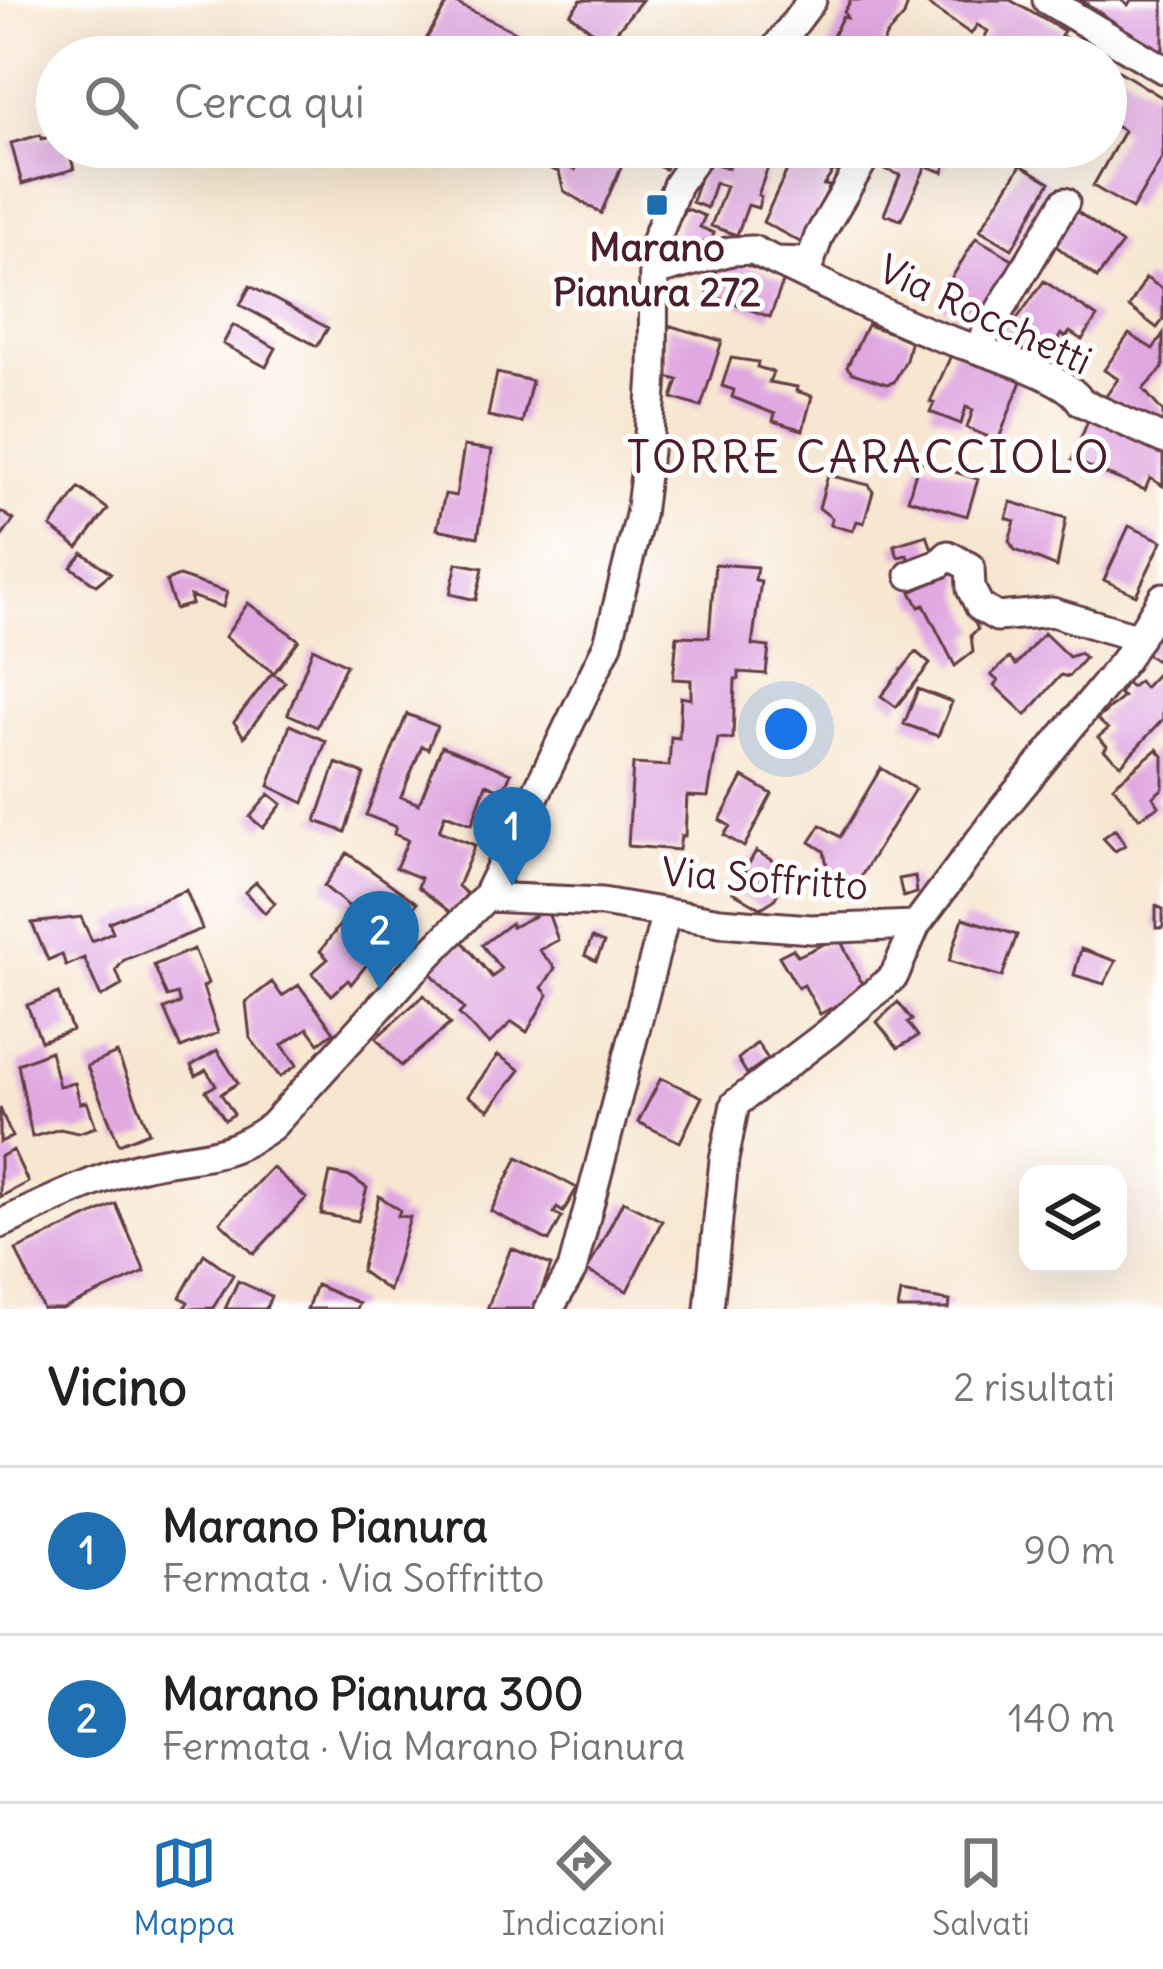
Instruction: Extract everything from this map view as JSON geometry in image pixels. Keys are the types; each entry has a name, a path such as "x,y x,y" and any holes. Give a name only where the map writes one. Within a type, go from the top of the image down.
{"street":[{"path":"785,36 812,0"},
{"path":"1047,0 1108,36"},
{"path":"1127,48 1163,69"},
{"path":"0,1224 94,1181 143,1166 218,1156 250,1142 272,1126 486,897 608,644 640,515 653,373 658,226 689,168"},
{"path":"776,261 810,262 859,168"},
{"path":"978,347 1065,202"},
{"name":"Via Rocchetti","path":"654,272 730,251 753,250 941,337 978,347 1163,440"},
{"path":"910,575 949,555 970,567 971,590 980,608 997,617 1052,612 1139,638"},
{"name":"Via Soffritto","path":"486,897 602,902 720,922 811,929 916,925 1003,808 1125,660 1163,597"},
{"path":"549,1309 578,1250 666,913"},
{"path":"709,1309 724,1160 735,1104 894,976 916,925"}],"building":[{"path":"449,0 520,36 428,36"},
{"path":"581,0 642,0 613,36 598,36 570,14"},
{"path":"851,0 909,0 904,16 886,36 833,36 842,17 847,18 844,12"},
{"path":"921,0 1010,0 1064,31 1063,36 985,36 988,31 977,25 971,34"},
{"path":"1081,0 1121,0 1128,5 1131,0 1163,0 1163,55"},
{"path":"1127,76 1163,98 1163,157 1132,209 1093,186 1103,168 1127,168"},
{"path":"36,136 36,168 74,169 22,184 11,143"},
{"path":"548,168 621,168 601,213 564,191 559,172"},
{"path":"703,168 768,168 758,208 748,205 737,235 711,226 726,186 715,183 707,208 692,202"},
{"path":"788,168 846,168 843,175 834,170 824,185 830,186 802,243 763,222"},
{"path":"881,168 925,168 901,220 884,214 900,175"},
{"path":"1019,168 1050,182 1012,249 980,230"},
{"path":"1071,207 1122,244 1097,278 1047,239"},
{"path":"685,208 705,216 700,227 714,233 711,241 701,245 695,240 689,251 670,244"},
{"path":"976,238 1016,261 977,327 937,302"},
{"path":"720,262 740,263 784,279 770,317 708,294"},
{"path":"1146,278 1163,289 1163,320 1157,328 1129,307"},
{"path":"1044,281 1097,317 1082,340 1070,332 1066,337 1061,334 1044,365 1004,337"},
{"path":"250,286 328,328 317,346 240,305"},
{"path":"233,325 276,348 266,367 223,344"},
{"path":"668,325 722,341 701,407 672,398 678,380 667,377"},
{"path":"867,325 911,339 894,382 852,373 847,367"},
{"path":"1129,334 1153,349 1163,334 1163,368 1143,389 1163,412 1163,423 1104,399 1118,379 1104,370"},
{"path":"954,349 1023,376 998,441 967,428 973,410 966,407 961,424 930,412"},
{"path":"731,358 758,362 757,367 773,372 769,382 797,387 796,391 812,396 803,430 773,421 775,414 732,397 734,390 722,386"},
{"path":"497,373 532,381 522,423 488,416"},
{"path":"1090,416 1163,445 1163,486 1150,478 1145,490 1072,460"},
{"path":"464,446 492,450 478,537 437,529 445,494 456,496"},
{"path":"919,461 978,479 967,516 908,499"},
{"path":"828,475 869,485 873,492 864,523 857,521 853,531 830,525 832,518 819,508"},
{"path":"79,488 108,509 78,548 51,527"},
{"path":"1011,502 1066,518 1057,567 1015,550 1009,541 1015,521 1006,518"},
{"path":"0,511 14,520 0,539"},
{"path":"1129,526 1162,541 1136,595 1104,580"},
{"path":"927,535 935,558 910,565 907,555 898,557 894,545"},
{"path":"83,553 111,573 96,585 71,567"},
{"path":"457,563 483,568 476,600 450,594"},
{"path":"715,564 757,567 755,580 761,581 752,645 769,647 766,674 739,672 735,679 733,739 718,738 708,797 687,796 685,836 681,836 679,850 628,846 633,764 669,766 671,737 679,738 681,697 691,699 691,680 673,679 677,636 709,637"},
{"path":"949,568 951,573 962,568 961,594 978,629 971,635 973,652 955,666 924,605 919,607 911,592"},
{"path":"179,576 227,592 223,607 190,596 192,604 175,609 166,581"},
{"path":"248,603 299,640 274,673 225,637"},
{"path":"1163,628 1163,659 1160,663 1143,652"},
{"path":"1044,633 1069,657 1080,653 1085,658 1068,677 1061,675 1026,715 994,685 998,681 991,675 1009,658 1016,665"},
{"path":"313,648 346,665 317,727 288,714"},
{"path":"916,652 930,664 896,707 881,696"},
{"path":"1160,671 1163,719 1121,765 1104,750 1107,746 1098,737 1108,729 1097,719 1123,697 1119,694 1126,683 1131,687 1139,681 1144,688"},
{"path":"272,673 285,682 244,737 234,722"},
{"path":"918,689 952,702 938,736 904,724"},
{"path":"407,714 437,726 428,749 422,746 401,797 419,804 442,746 511,773 503,791 486,784 472,824 445,814 439,831 475,845 458,886 467,894 451,913 418,887 421,878 396,868 408,840 394,834 396,827 366,815"},
{"path":"290,725 326,741 304,803 269,786"},
{"path":"1157,749 1163,756 1163,788 1153,797 1159,806 1139,818 1113,786"},
{"path":"336,763 364,774 345,832 316,821"},
{"path":"881,768 915,789 855,886 828,871 824,851 810,842 821,825 840,837"},
{"path":"743,777 772,794 744,847 724,835 730,826 720,820"},
{"path":"269,794 282,804 263,828 250,817"},
{"path":"1115,829 1125,845 1115,851 1103,838"},
{"path":"756,851 790,871 774,900 761,908 733,892"},
{"path":"347,853 417,903 351,984 348,980 332,995 312,973 328,959 320,951 352,909 324,886"},
{"path":"915,876 917,893 903,897 899,879"},
{"path":"256,882 275,903 265,913 245,892"},
{"path":"186,890 202,929 124,960 116,970 122,985 101,997 84,958 66,966 62,954 48,960 32,923 81,917 92,941 113,932 109,922"},
{"path":"1156,906 1163,909 1163,928 1156,928"},
{"path":"547,910 558,940 539,950 555,968 542,988 548,995 527,1032 512,1022 489,1044 459,1014 464,1009 428,970 463,942 492,977 501,969 482,945 511,923 512,927"},
{"path":"963,918 1017,935 1002,977 949,961"},
{"path":"839,937 862,992 820,1014 804,985 798,988 779,956 793,949 798,956"},
{"path":"592,938 604,943 596,961 585,955"},
{"path":"194,949 208,983 203,987 218,1033 181,1048 164,1009 180,1003 177,994 167,997 154,965"},
{"path":"1081,949 1116,961 1104,984 1074,975"},
{"path":"272,982 282,996 299,985 334,1032 319,1043 308,1028 282,1045 297,1065 280,1077 250,1038 246,1002"},
{"path":"58,993 72,1030 41,1041 27,1005"},
{"path":"424,995 450,1024 401,1066 376,1038"},
{"path":"898,1002 918,1036 898,1048 877,1022"},
{"path":"757,1043 768,1059 747,1074 738,1059"},
{"path":"217,1050 238,1083 221,1094 234,1114 225,1120 206,1091 216,1085 206,1070 196,1076 191,1066"},
{"path":"50,1051 59,1086 75,1083 80,1103 87,1102 96,1127 32,1137 18,1064"},
{"path":"117,1053 149,1132 119,1144 87,1066"},
{"path":"498,1055 520,1070 489,1110 468,1096"},
{"path":"661,1078 702,1097 680,1142 638,1122"},
{"path":"0,1108 12,1137 0,1142"},
{"path":"13,1150 28,1182 0,1197 0,1157"},
{"path":"518,1157 577,1188 563,1212 557,1208 554,1213 562,1217 549,1241 491,1211"},
{"path":"272,1167 306,1198 254,1254 220,1222"},
{"path":"330,1173 351,1177 367,1188 358,1221 321,1214"},
{"path":"379,1196 400,1210 398,1216 410,1217 389,1291 361,1271"},
{"path":"623,1201 662,1221 627,1291 587,1271"},
{"path":"116,1204 145,1272 62,1309 43,1309 16,1250"},
{"path":"511,1248 551,1265 535,1309 487,1309"},
{"path":"204,1254 233,1275 213,1308 184,1309 188,1302 180,1297"},
{"path":"238,1281 271,1296 266,1309 225,1309"},
{"path":"316,1285 359,1303 356,1309 307,1309"},
{"path":"901,1293 950,1301 949,1309 898,1309"}],"place":[{"name":"Marano Pianura 272","path":"657,205"},
{"name":"Marano Pianura","path":"512,886"},
{"name":"Marano Pianura 300","path":"380,990"}],"district":[{"name":"TORRE CARACCIOLO","path":"869,457"}]}
